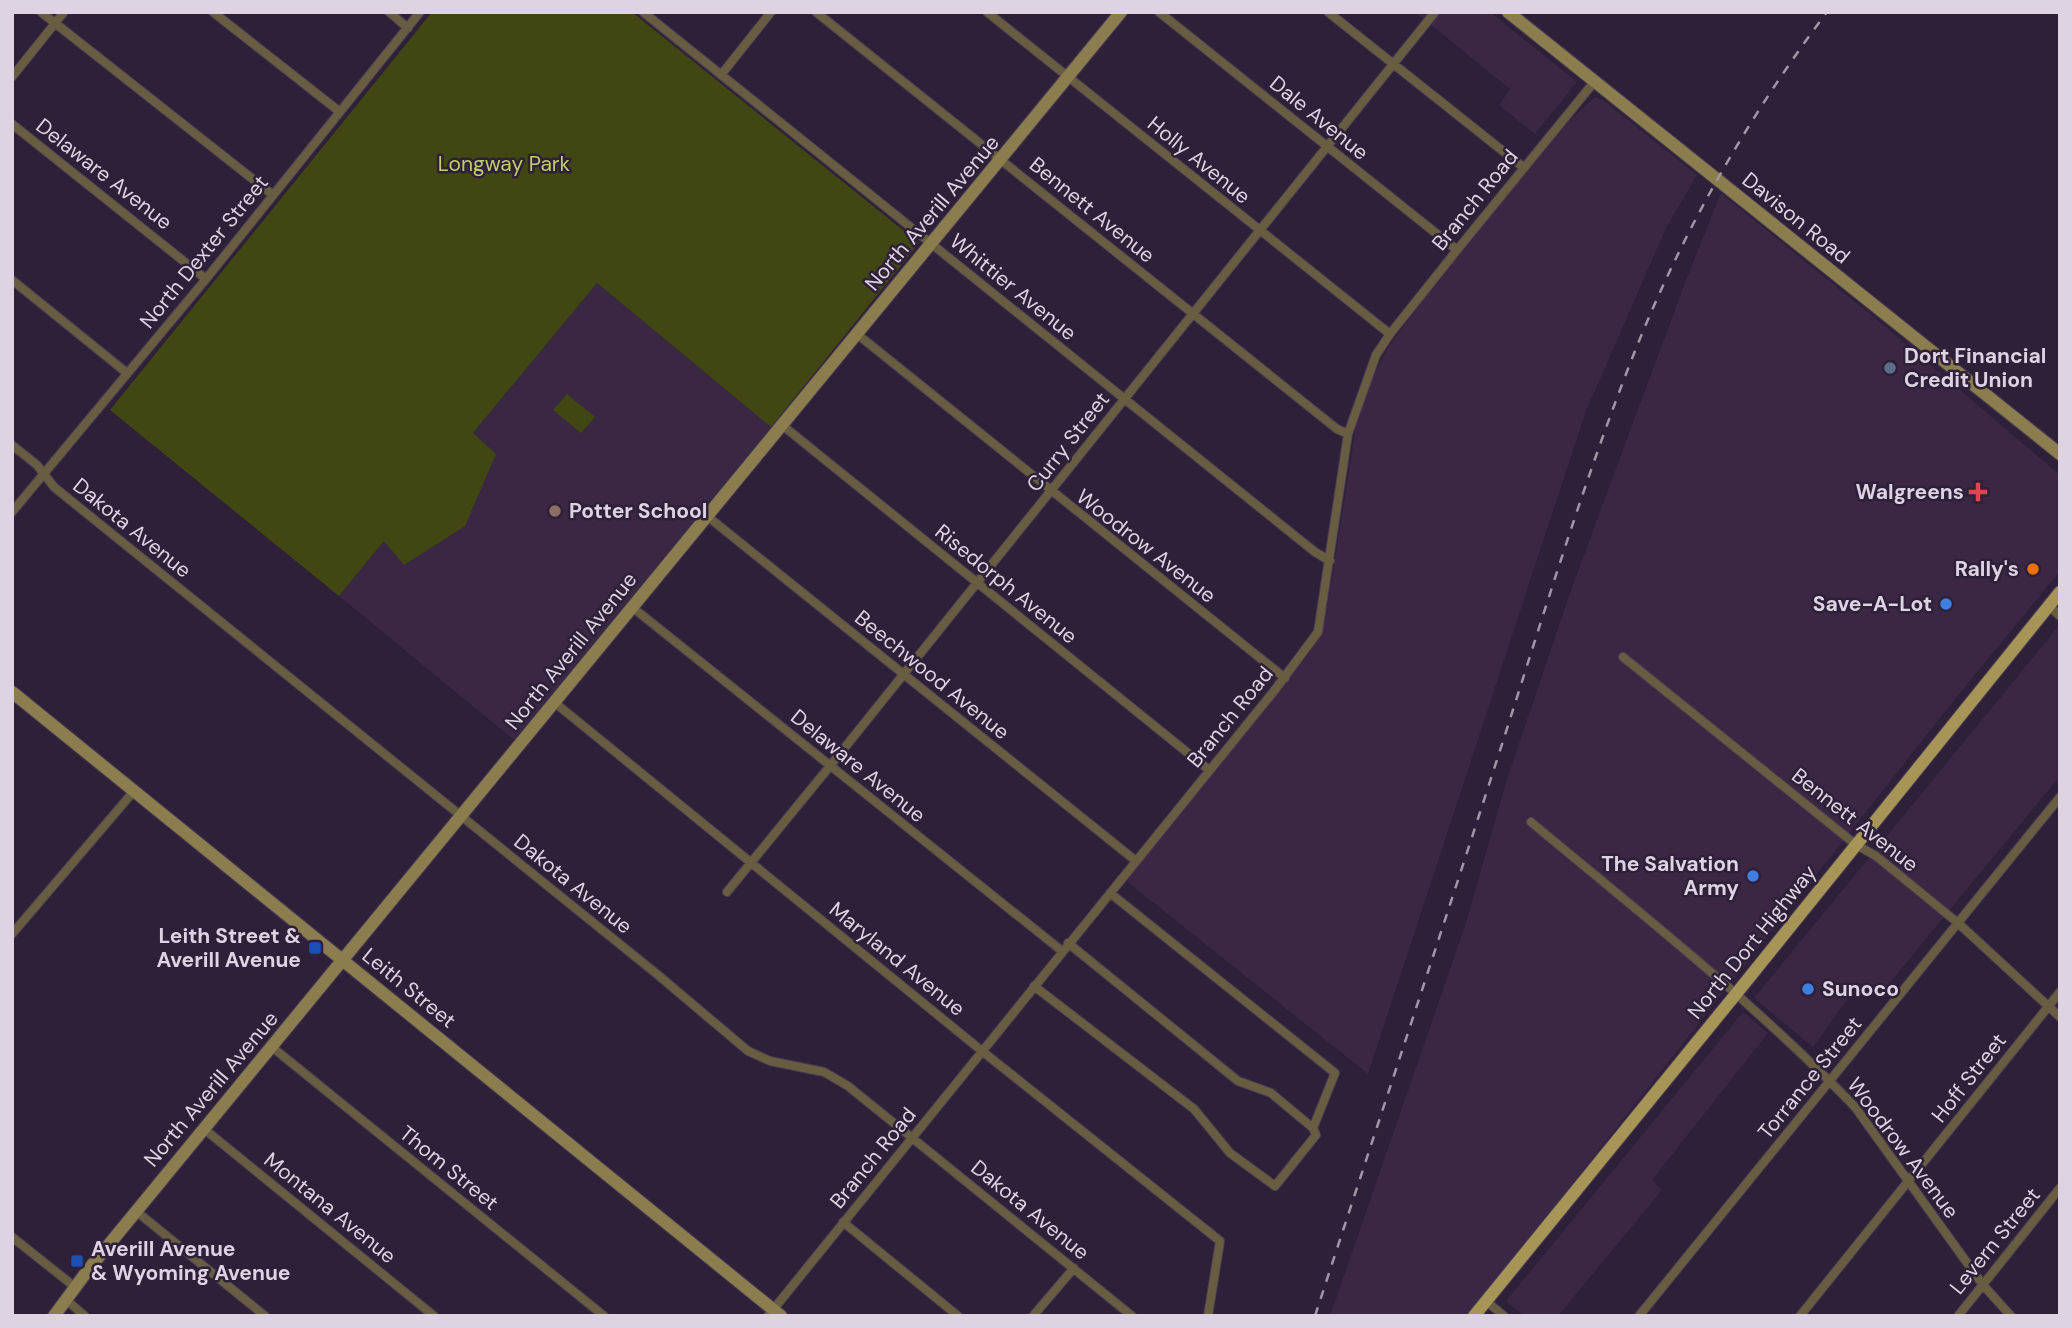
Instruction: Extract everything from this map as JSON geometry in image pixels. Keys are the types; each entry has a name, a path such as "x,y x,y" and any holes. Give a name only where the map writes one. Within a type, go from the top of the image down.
{"main road":[{"name":"North Dort Highway","path":"1474,1316 2060,592"}],"street":[{"path":"41,12 272,195"},
{"path":"12,77 64,12"},
{"path":"213,12 341,112"},
{"path":"389,12 408,28"},
{"name":"North Dexter Street","path":"12,512 206,279 420,12"},
{"name":"Whittier Avenue","path":"642,12 1330,561"},
{"path":"722,75 771,12"},
{"name":"Bennett Avenue","path":"816,12 1337,429 1348,434"},
{"name":"Holly Avenue","path":"987,12 1390,334"},
{"name":"North Averill Avenue","path":"54,1316 342,958 462,816 1121,12"},
{"name":"Dale Avenue","path":"1159,12 1457,250"},
{"path":"1328,12 1523,167"},
{"name":"Curry Street","path":"727,892 1435,12"},
{"name":"Davison Road","path":"1508,12 2060,454"},
{"name":"Branch Road","path":"774,1314 912,1137 1285,678 1318,632 1348,434 1376,355 1523,167 1595,81"},
{"name":"Delaware Avenue","path":"12,124 206,279"},
{"path":"12,280 127,373"},
{"name":"Woodrow Avenue","path":"857,334 1285,678"},
{"name":"Risedorph Avenue","path":"782,425 1209,770"},
{"name":"Dakota Avenue","path":"12,445 37,465 54,487 748,1051 770,1061 824,1072 848,1086 1132,1316"},
{"name":"Beechwood Avenue","path":"707,516 1136,861"},
{"path":"2048,606 2060,616"},
{"name":"Delaware Avenue","path":"632,607 1062,951"},
{"name":"Bennett Avenue","path":"1623,657 1855,844 1876,856 1958,923 2060,1017"},
{"name":"Leith Street","path":"12,692 342,958 774,1314"},
{"name":"Maryland Avenue","path":"554,702 1220,1241 1208,1316"},
{"path":"12,934 134,791"},
{"name":"Torrance Street","path":"1639,1316 2060,797"},
{"name":"Woodrow Avenue","path":"1531,822 1736,995 1830,1081 1855,1107 1983,1285 2011,1316"},
{"path":"1110,894 1335,1073 1313,1128"},
{"path":"1034,986 1194,1110 1230,1153 1275,1186 1316,1135 1313,1128 1271,1093 1238,1082 1068,943"},
{"name":"Hoff Street","path":"1800,1316 2060,992"},
{"name":"Thom Street","path":"272,1047 604,1316"},
{"name":"Montana Avenue","path":"203,1128 434,1316"},
{"name":"Levern Street","path":"1958,1316 2059,1190"},
{"path":"136,1211 265,1316"},
{"path":"844,1222 958,1316"},
{"path":"12,1237 75,1287"},
{"path":"1033,1316 1074,1268"},
{"path":"65,1300 85,1316"},
{"path":"1486,1301 1504,1316"}],"shaded area":[{"path":"1415,12 1490,12 1577,82 1535,134 1499,105 1510,89"},
{"path":"1595,97 1603,100 1697,175 1666,228 1586,411 1368,1074 1125,880 1318,640 1327,608 1356,427 1370,382 1387,349 1424,298 1547,145"},
{"path":"1721,193 1887,328 2060,475 2060,571 1955,699 1468,1316 1330,1316 1466,923 1506,782 1571,590"},
{"name":"Potter School","path":"597,283 771,427 514,740 339,596"},
{"path":"2058,627 2060,776 1878,997 1859,983 1813,1047 1754,998"},
{"path":"1743,1012 1768,1033 1652,1180 1662,1190 1558,1316 1524,1316 1506,1301"}],"green space":[{"name":"Longway Park","path":"432,12 632,12 919,243 771,427 597,283 473,433 496,454 465,526 404,565 384,541 339,596 110,410"},
{"path":"567,394 595,417 581,433 553,410"}],"railway":[{"path":"1315,1316 1566,546 1633,356 1672,266 1718,178 1770,93 1827,12"}],"place":[{"name":"Dort Financial Credit Union","path":"1890,368"},
{"name":"Walgreens","path":"1978,492"},
{"name":"Potter School","path":"555,511"},
{"name":"Rally's","path":"2033,569"},
{"name":"Save-A-Lot","path":"1946,604"},
{"name":"The Salvation Army","path":"1753,876"},
{"name":"Leith Street & Averill Avenue","path":"315,948"},
{"name":"Sunoco","path":"1808,989"},
{"name":"Averill Avenue & Wyoming Avenue","path":"77,1261"}]}
